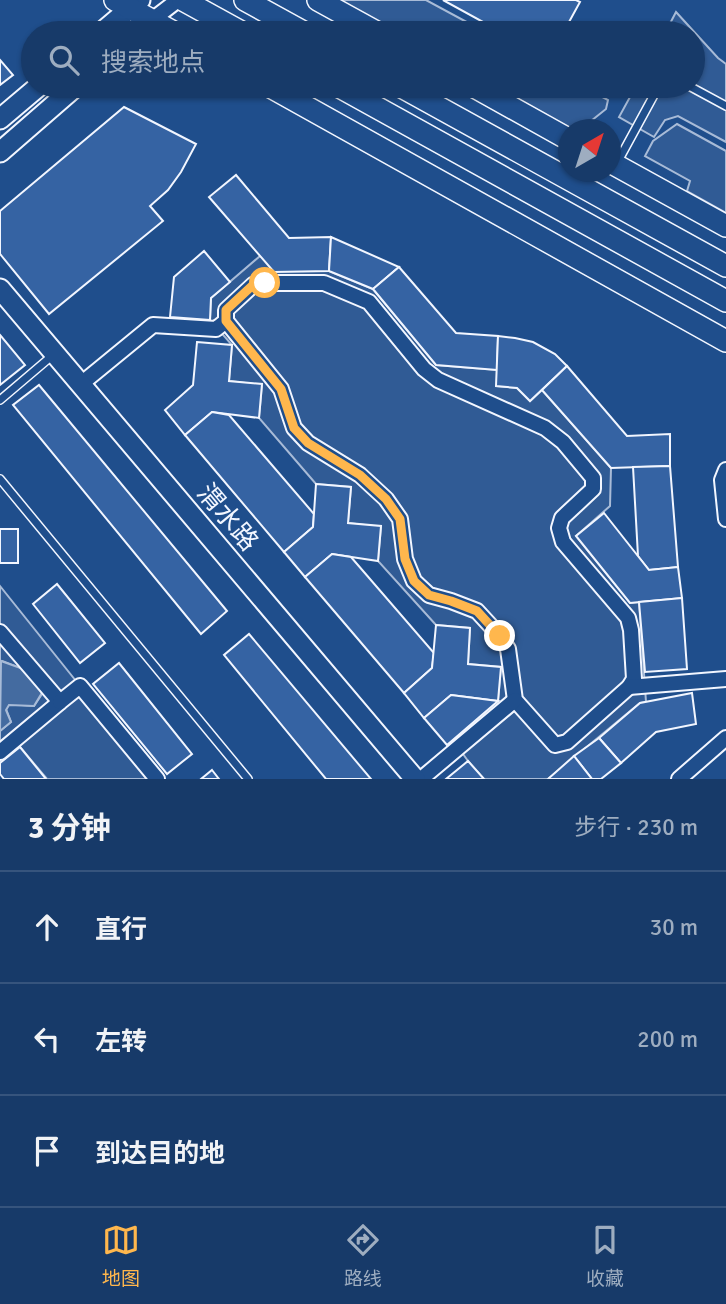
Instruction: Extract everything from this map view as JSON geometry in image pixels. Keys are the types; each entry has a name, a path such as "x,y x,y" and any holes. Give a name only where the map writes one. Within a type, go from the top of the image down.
{"main road":[{"path":"181,0 220,21"},
{"path":"245,0 283,21"},
{"path":"318,0 356,21"},
{"path":"129,3 141,21"},
{"path":"291,98 726,341"},
{"path":"360,98 726,301"},
{"path":"422,98 726,266"},
{"path":"494,98 558,133"},
{"path":"621,168 726,226"}],"street":[{"path":"153,21 181,0"},
{"path":"112,21 129,3"},
{"path":"0,119 25,98"},
{"path":"0,152 62,98"},
{"path":"324,283 369,302 424,369 438,380 545,428 563,442 593,478 593,489 562,517 559,528 562,542 628,618 634,679 629,687 566,742 555,745 515,700 508,649 500,636 477,611 429,595 414,581 405,559 400,519 386,499 360,475 308,443 294,428 281,389 226,321 226,310 253,285 324,283"},
{"name":"渭水路","path":"0,289 415,779"},
{"path":"81,384 153,326 216,329 226,321"},
{"path":"726,470 722,480 726,519"},
{"path":"0,632 60,702"},
{"path":"629,687 726,679"},
{"path":"0,752 80,686 157,779"},
{"path":"421,779 515,700"},
{"path":"679,779 726,738"}],"lane":[{"path":"705,95 726,106"},
{"path":"621,151 652,98"},
{"path":"0,400 55,354"},
{"path":"0,480 248,779"}],"shaded area":[{"path":"338,0 426,0 465,21 376,21"},
{"path":"676,12 684,21 671,21"},
{"path":"705,44 726,64 726,142 678,116 665,120 654,137 619,117 629,98 705,98"},
{"path":"513,98 604,98 608,100 606,109 594,119 558,119 558,123"},
{"path":"677,124 726,151 726,213 687,191 690,181 645,156 653,141"},
{"path":"260,256 329,271 373,289 436,365 497,370 497,386 517,388 530,401 542,390 611,468 610,506 576,536 630,603 639,602 646,702 640,703 548,779 484,779 468,761 453,740 498,701 501,667 468,664 470,628 436,625 378,561 381,527 348,523 351,487 316,484 259,418 262,385 229,381 232,345 210,320 211,298"},
{"path":"0,586 80,686 60,702 26,670 2,661 0,663"},
{"path":"1,661 26,670 43,691 34,706 9,705 6,710 11,722 0,731"},
{"path":"83,690 157,779 47,779 20,747 0,763 0,731 11,722 6,709 9,704 34,706 44,691 61,709"}],"building":[{"path":"443,0 580,2 570,21 481,21"},
{"path":"0,60 13,75 0,85"},
{"path":"124,107 196,144 168,190 150,206 163,221 49,314 0,254 0,211"},
{"path":"236,175 289,238 331,237 329,271 274,272 209,197"},
{"path":"331,237 399,267 373,289 329,271"},
{"path":"204,251 230,282 211,298 210,320 170,317 174,277"},
{"path":"399,267 456,333 498,336 497,370 436,365 373,289"},
{"path":"0,335 25,365 0,385"},
{"path":"498,336 533,342 555,354 567,366 530,401 517,388 496,386"},
{"path":"197,342 232,345 229,381 262,384 259,418 212,412 185,435 165,410 193,385"},
{"path":"567,366 627,436 670,434 670,466 611,468 542,390"},
{"path":"39,385 227,611 201,634 13,405"},
{"path":"212,412 229,415 314,514 313,527 284,552 185,435"},
{"path":"670,466 678,567 649,570 638,556 633,467"},
{"path":"316,484 351,487 348,523 381,526 378,561 332,554 305,577 284,552 313,527"},
{"path":"604,513 649,570 678,567 682,598 630,603 576,536"},
{"path":"0,529 18,529 18,563 0,563"},
{"path":"332,554 351,557 434,653 432,668 404,693 305,577"},
{"path":"57,584 105,643 80,663 33,604"},
{"path":"682,598 687,669 645,672 639,602"},
{"path":"436,625 470,628 468,664 501,667 498,701 451,695 424,718 404,693 432,668"},
{"path":"249,634 371,779 326,779 224,655"},
{"path":"119,663 192,754 167,774 93,684"},
{"path":"692,693 696,724 656,732 621,763 599,738 640,703"},
{"path":"451,695 498,701 447,745 424,718"},
{"path":"599,738 621,763 601,779 592,779 574,756"},
{"path":"20,747 46,779 4,779 0,774 0,763"},
{"path":"574,756 592,779 548,779"},
{"path":"468,761 484,779 446,779"},
{"path":"212,770 219,779 201,779"}],"route":[{"path":"265,283 253,285 226,310 226,321 281,389 294,428 308,443 360,475 386,499 400,519 405,559 414,581 429,595 477,611 500,636"}]}
